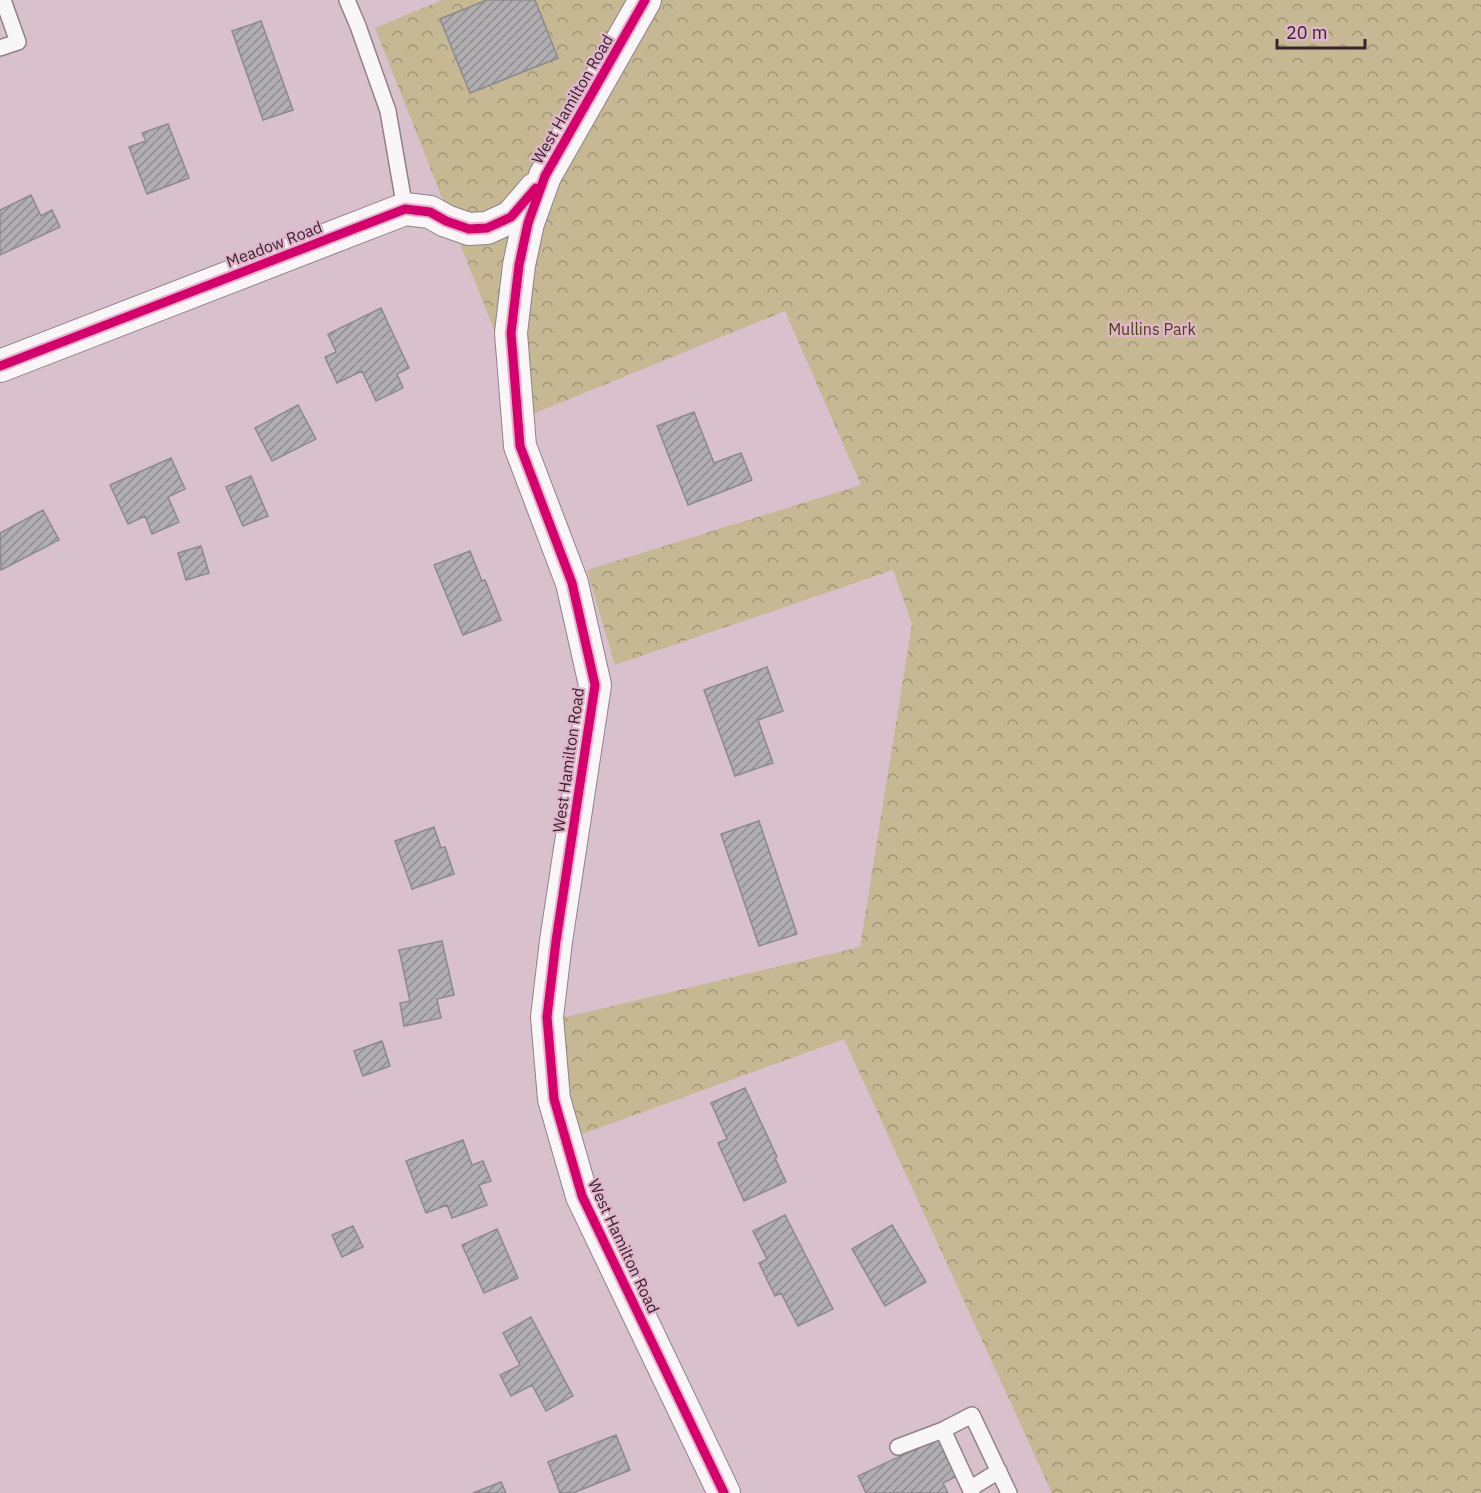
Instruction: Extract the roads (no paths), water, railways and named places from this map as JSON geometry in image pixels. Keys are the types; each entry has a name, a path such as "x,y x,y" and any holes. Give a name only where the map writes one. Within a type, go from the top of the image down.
{"street":[{"name":"West Hamilton Road","path":"645,0 545,176 528,223 519,265 511,333 520,446 572,583 595,686 556,941 547,1017 554,1099 582,1196 724,1493"},
{"path":"405,209 430,212 468,229 487,228 511,217 545,176"},
{"name":"Meadow Road","path":"0,366 405,209"}],"lane":[{"path":"0,48 18,42 3,0"},
{"path":"347,0 388,111 405,209"},
{"path":"898,1447 943,1430 972,1415 1009,1493"},
{"path":"943,1430 972,1491 999,1472"}],"park label":[{"name":"Mullins Park","path":"1152,329"}]}
